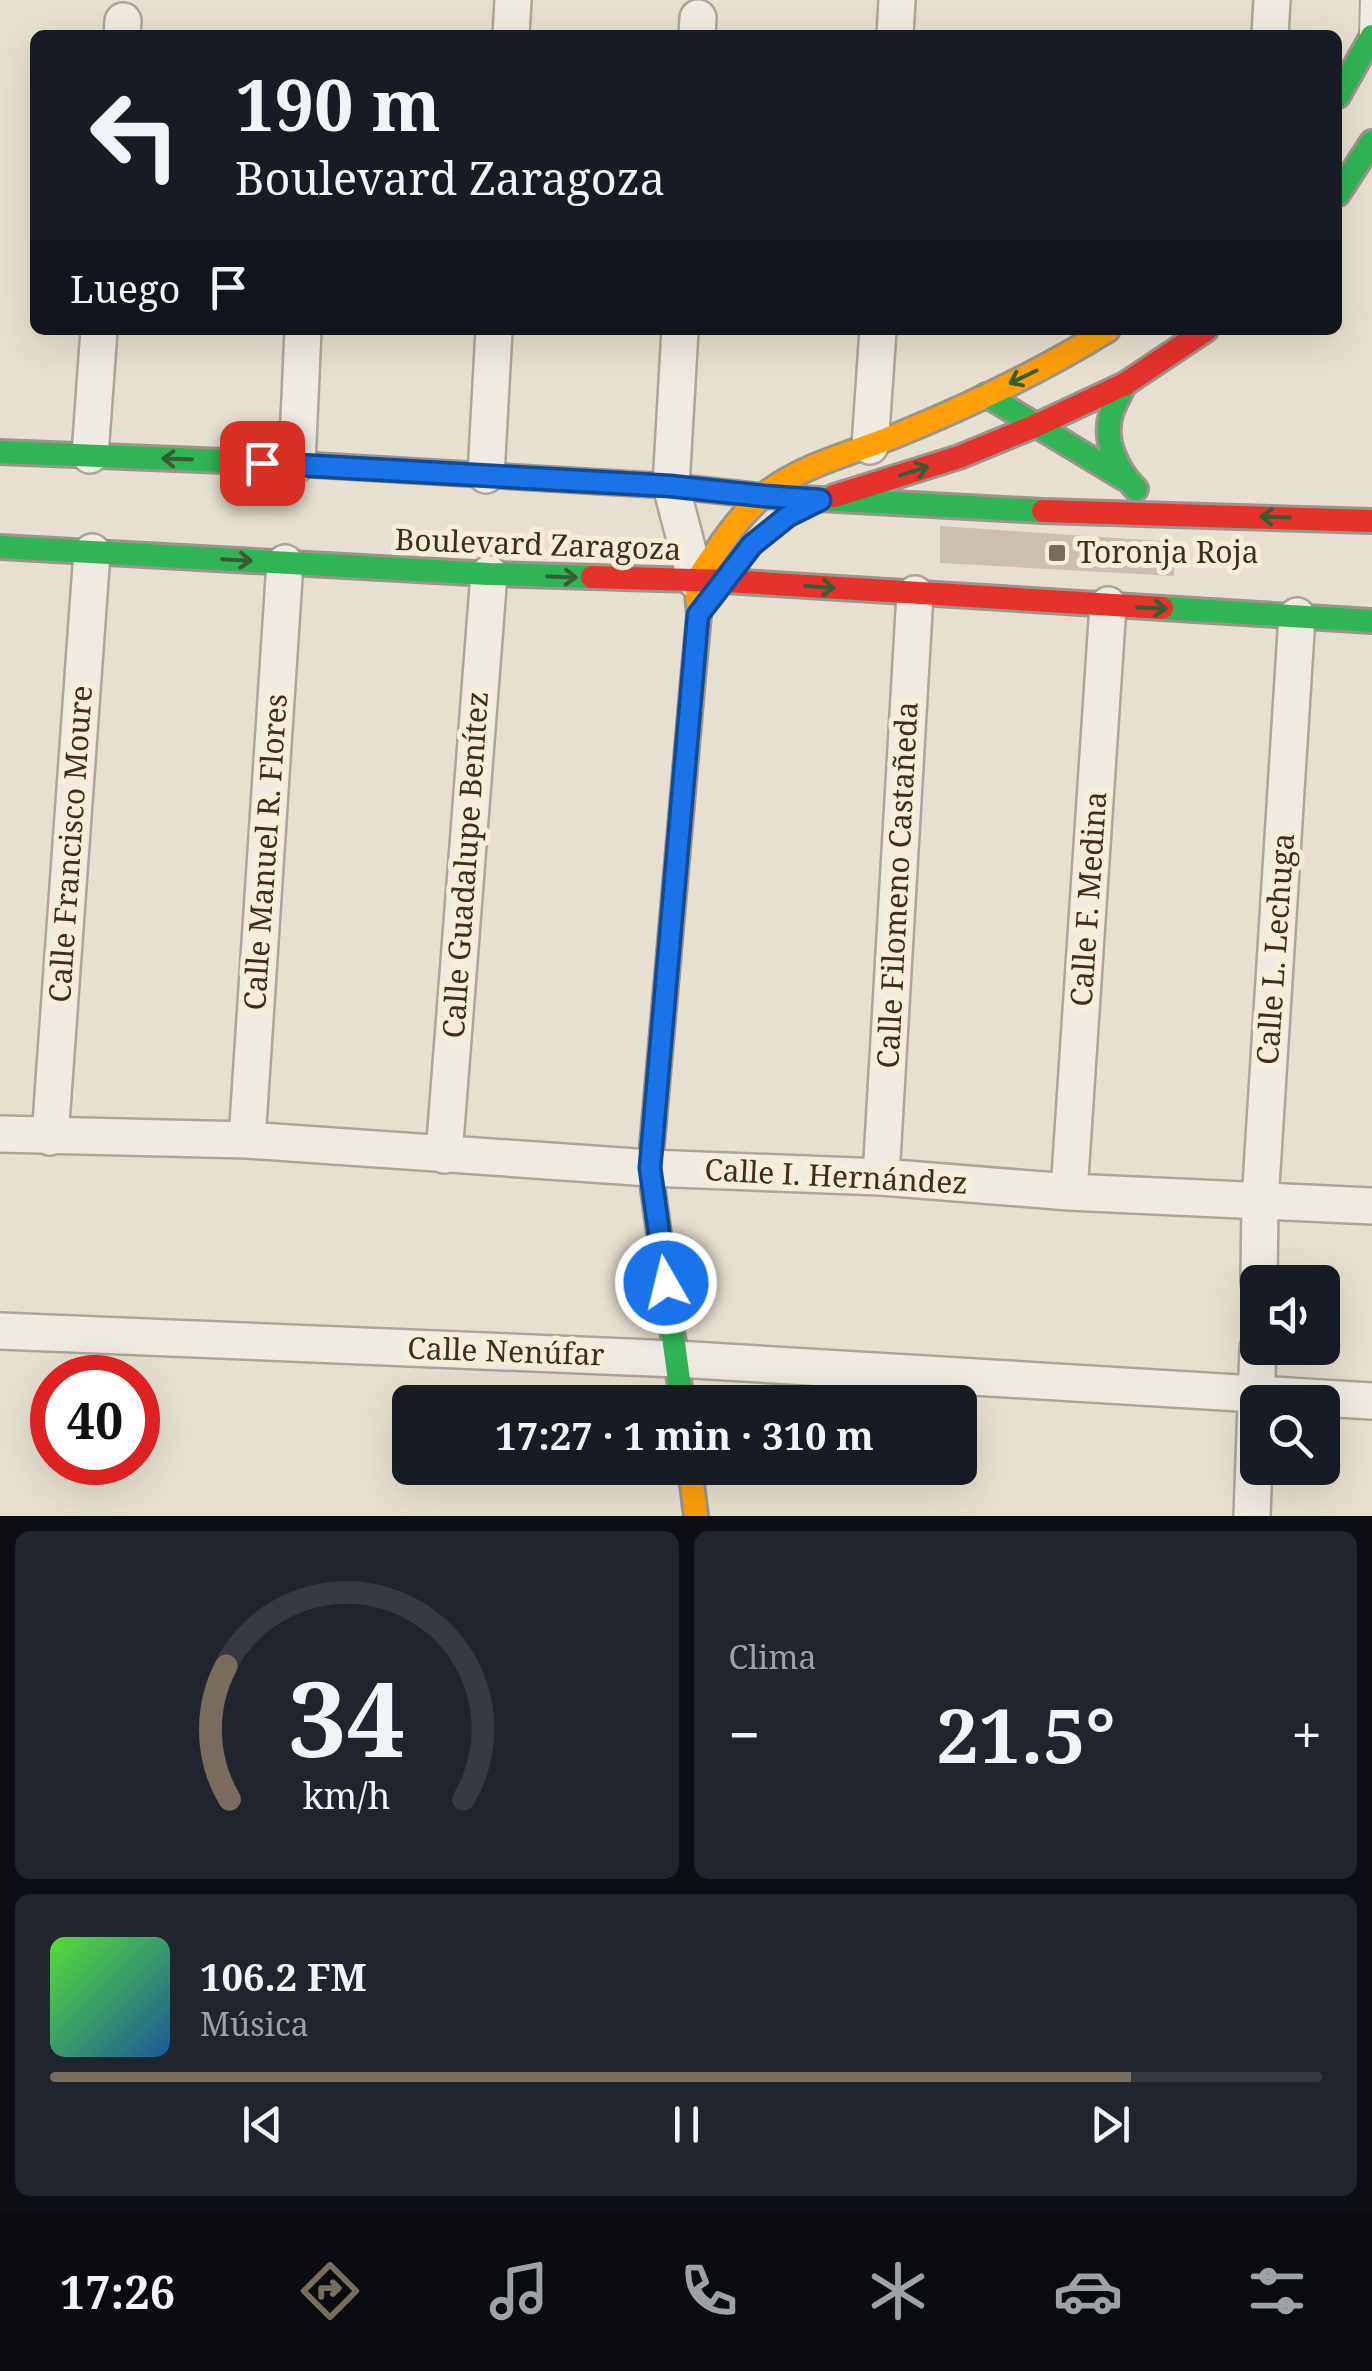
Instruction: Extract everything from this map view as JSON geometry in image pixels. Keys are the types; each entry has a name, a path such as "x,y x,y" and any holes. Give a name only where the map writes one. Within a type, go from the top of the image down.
{"main road":[{"path":"1342,89 1370,39"},
{"path":"1342,189 1364,162 1372,142"},
{"path":"788,516 820,500 959,458 1034,426 1125,384 1198,335"},
{"path":"680,1385 650,1168 714,585 741,519 780,484 929,422 1090,336"},
{"path":"1125,384 1108,426 1125,480"},
{"path":"986,394 1125,480 1166,513"},
{"name":"Boulevard Zaragoza","path":"0,452 297,464 990,509 1372,521"},
{"name":"Boulevard Zaragoza","path":"0,547 1372,621"},
{"path":"692,1485 696,1516"}],"street":[{"path":"511,30 513,0"},
{"path":"895,30 897,0"},
{"path":"1270,30 1272,0"},
{"path":"90,455 99,335"},
{"path":"297,464 303,335"},
{"path":"486,475 494,335"},
{"path":"680,335 670,486 714,585"},
{"path":"870,446 878,335"},
{"name":"Calle Francisco Moure","path":"50,1137 92,552"},
{"name":"Calle Manuel R. Flores","path":"246,1140 285,563"},
{"name":"Calle Guadalupe Benítez","path":"444,1155 489,574"},
{"name":"Calle Filomeno Castañeda","path":"881,1176 915,594"},
{"name":"Calle F. Medina","path":"1069,1192 1108,606"},
{"name":"Calle L. Lechuga","path":"1259,1265 1297,616"},
{"name":"Calle I. Hernández","path":"0,1134 246,1140 650,1168 881,1176 1069,1192 1372,1206"},
{"name":"Calle Nenúfar","path":"0,1331 676,1359 1240,1394"},
{"name":"Calle Nenúfar","path":"1340,1399 1372,1400"},
{"path":"1252,1516 1254,1485"}],"lane":[{"path":"1370,0 1370,39"}],"building":[{"name":"Toronja Roja","path":"940,526 1175,542 1174,576 940,563"}],"traffic: fast":[{"path":"1342,89 1372,36"},
{"path":"1342,188 1372,142"},
{"path":"1125,384 1111,414 1110,445 1123,473 1136,489"},
{"path":"986,395 1125,479"},
{"path":"0,452 297,464 1043,511"},
{"path":"0,547 592,577"},
{"path":"1162,608 1372,621"},
{"path":"680,1385 650,1168 693,679"}],"traffic: slow":[{"path":"693,679 699,615 696,581 757,501 813,466 977,400 1099,335"},
{"path":"692,1485 696,1516"}],"traffic: jam":[{"path":"834,496 959,457 1035,426 1125,384 1198,335"},
{"path":"1043,511 1372,521"},
{"path":"592,577 726,581 1162,608"}],"place":[{"name":"Toronja Roja","path":"1057,553"}],"route":[{"path":"262,463 670,486 820,500 788,516 752,545 698,615 650,1168 666,1283"}]}
